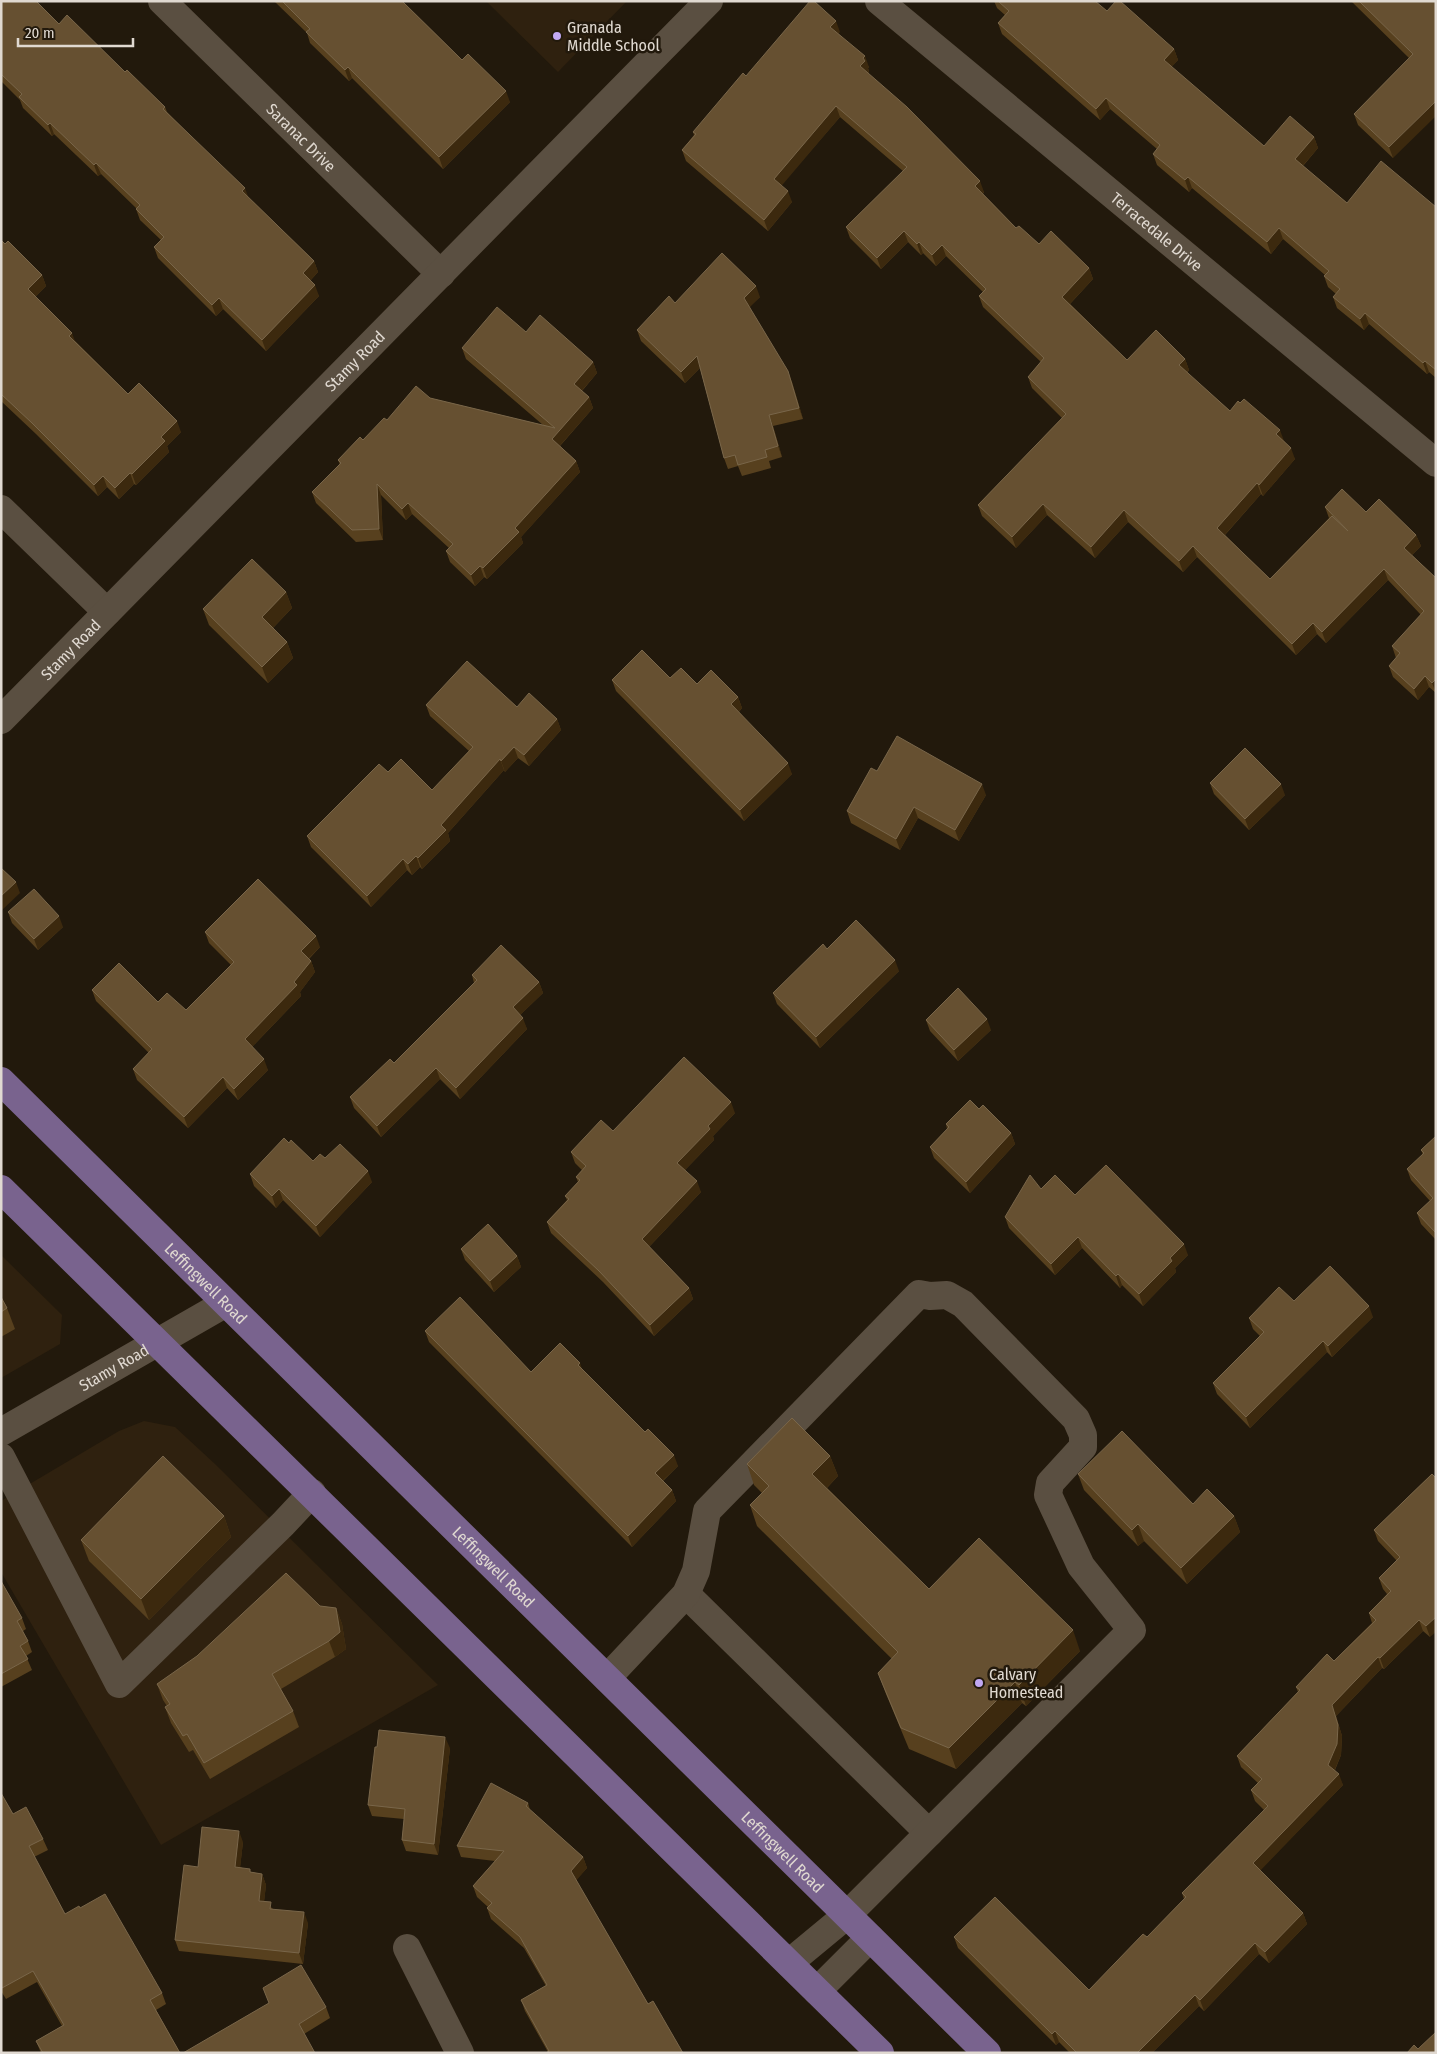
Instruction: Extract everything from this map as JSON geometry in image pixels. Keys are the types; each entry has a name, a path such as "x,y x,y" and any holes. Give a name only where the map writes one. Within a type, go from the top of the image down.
{"main road":[{"name":"Leffingwell Road","path":"1,1081 987,2053"},
{"path":"1,1189 880,2053"}],"street":[{"name":"Saranac Drive","path":"162,1 441,274"},
{"name":"Stamy Road","path":"1,720 708,1"},
{"name":"Terracedale Drive","path":"879,1 1436,462"},
{"path":"1,509 107,612"},
{"path":"607,1678 686,1594 696,1571 707,1511 920,1294 930,1296 947,1295 963,1304 1076,1419 1083,1435 1082,1446 1050,1484 1048,1495 1081,1566 1132,1630 847,1915 789,1963"},
{"name":"Stamy Road","path":"1,1432 226,1303"},
{"path":"1,1456 120,1684 283,1524 312,1493"},
{"path":"686,1594 929,1833"},
{"path":"817,1991 870,1938"},
{"path":"407,1948 460,2053"}],"shaded area":[{"name":"Granada Middle School","path":"486,1 627,1 558,72"},
{"path":"1,1255 62,1315 60,1344 1,1378"},
{"path":"144,1421 175,1427 215,1464 438,1685 161,1845 1,1572 1,1501 119,1431"}],"building":[{"path":"1,1 36,1 59,24 67,15 125,72 127,70 165,107 163,109 245,188 242,191 314,261 303,273 315,285 262,340 219,298 212,305 154,247 164,237 136,209 140,205 50,123 48,125 19,97 22,94 1,74"},
{"path":"282,1 402,1 462,60 468,54 506,91 439,157 348,67 345,70 306,32 310,29"},
{"path":"810,1 814,1 836,21 830,27 865,56 863,58 865,61 860,66 907,107 980,181 975,186 1016,228 1019,226 1039,244 1051,231 1089,268 1062,297 1127,360 1156,330 1185,359 1179,365 1230,411 1238,401 1240,403 1244,399 1280,430 1276,434 1291,448 1259,485 1257,483 1217,528 1270,579 1332,516 1348,531 1325,507 1342,489 1366,512 1379,499 1416,535 1404,548 1436,578 1436,679 1432,683 1425,676 1414,689 1389,666 1400,653 1392,646 1424,611 1384,569 1322,632 1313,623 1292,644 1193,546 1179,561 1124,510 1091,547 1043,504 1012,537 978,505 1066,414 1028,377 1044,358 979,296 986,289 942,245 932,255 904,231 877,258 846,227 907,167 836,106 774,179 788,191 764,220 682,150 696,134 693,132 743,73 746,76"},
{"path":"998,1 1095,1 1107,11 1116,1 1120,1 1174,49 1164,60 1264,146 1290,116 1314,137 1295,159 1347,203 1381,161 1436,207 1436,370 1425,361 1423,363 1365,313 1360,319 1333,297 1340,289 1324,276 1329,271 1279,228 1267,242 1188,177 1185,180 1153,154 1160,145 1106,98 1096,109 998,23 1009,11"},
{"path":"1359,1 1436,1 1436,101 1389,147 1354,114 1413,54"},
{"path":"1,240 5,244 8,241 42,275 28,289 72,333 69,336 128,394 139,383 177,421 161,437 165,441 115,488 103,476 94,485 1,394"},
{"path":"722,253 756,286 744,298 788,371 799,408 769,415 778,446 765,450 767,457 738,465 735,455 724,458 697,356 681,372 637,330 669,296 675,303"},
{"path":"497,307 526,332 540,315 593,362 574,384 589,397 552,439 576,461 515,528 519,532 483,568 480,566 471,575 446,551 453,544 408,503 402,509 377,484 379,529 352,530 312,492 341,463 338,460 360,437 363,440 384,418 387,420 416,386 430,398 555,428 462,348"},
{"path":"252,559 286,592 262,617 287,642 262,667 203,609"},
{"path":"642,650 670,678 681,668 697,684 711,670 738,697 731,704 788,763 740,810 612,680"},
{"path":"467,661 517,707 529,693 557,719 524,755 514,747 501,761 500,759 441,825 446,830 418,858 416,856 408,864 403,859 367,896 307,836 379,764 388,772 401,759 432,790 473,747 426,705"},
{"path":"897,736 982,784 955,830 914,807 896,839 847,811 871,768 877,771"},
{"path":"1245,748 1281,784 1245,819 1210,783"},
{"path":"1,868 16,882 1,896"},
{"path":"258,879 316,936 301,951 311,961 294,982 297,985 245,1039 264,1059 234,1089 223,1077 184,1117 133,1069 152,1049 92,990 119,963 158,1002 167,993 186,1010 234,962 205,932"},
{"path":"34,889 59,916 34,939 8,912"},
{"path":"856,920 895,960 816,1037 773,993 823,944 827,949"},
{"path":"501,945 539,982 513,1007 523,1018 456,1088 436,1068 377,1126 350,1097 390,1059 394,1063 477,980 472,975"},
{"path":"958,988 987,1019 954,1050 926,1020"},
{"path":"684,1057 731,1102 708,1126 710,1129 677,1163 697,1181 642,1239 689,1288 650,1325 599,1271 547,1222 569,1199 565,1196 580,1180 576,1177 586,1166 571,1152 601,1120 613,1131"},
{"path":"970,1100 979,1109 983,1105 1011,1133 966,1182 930,1147 949,1127 946,1124"},
{"path":"1436,1136 1436,1233 1417,1213 1433,1198 1407,1169 1424,1153 1421,1150"},
{"path":"284,1138 289,1143 291,1140 313,1161 320,1154 325,1158 340,1144 368,1171 316,1226 279,1189 272,1196 250,1174"},
{"path":"1106,1165 1184,1244 1170,1258 1172,1261 1139,1294 1118,1274 1116,1276 1078,1237 1051,1264 1005,1217 1030,1175 1041,1189 1055,1175 1075,1195"},
{"path":"488,1224 517,1256 490,1281 461,1249"},
{"path":"1330,1266 1369,1306 1328,1346 1323,1341 1246,1417 1213,1383 1264,1332 1249,1318 1279,1287 1294,1301"},
{"path":"1,1297 7,1308 1,1312"},
{"path":"460,1297 531,1372 560,1343 580,1363 578,1365 645,1432 648,1429 674,1455 655,1473 672,1490 628,1536 425,1331"},
{"path":"792,1418 830,1456 812,1474 929,1589 979,1538 1073,1630 1019,1685 1015,1682 949,1748 901,1728 878,1673 898,1652 750,1505 769,1486 747,1464"},
{"path":"1122,1431 1193,1504 1207,1489 1234,1516 1181,1568 1138,1524 1132,1530 1078,1474"},
{"path":"163,1456 224,1516 141,1599 81,1540"},
{"path":"1432,1474 1436,1478 1436,1617 1426,1626 1419,1620 1380,1658 1378,1657 1332,1705 1338,1725 1337,1744 1328,1765 1339,1774 1253,1863 1303,1913 1265,1952 1255,1943 1200,2000 1195,1995 1137,2053 1077,2053 1055,2031 1052,2034 954,1937 995,1897 1089,1990 1143,1934 1147,1937 1186,1897 1182,1893 1268,1806 1251,1790 1262,1779 1237,1756 1300,1690 1296,1687 1327,1654 1334,1661 1376,1620 1369,1613 1391,1591 1379,1578 1400,1557 1374,1530"},
{"path":"286,1573 320,1606 336,1608 340,1632 329,1641 272,1674 293,1711 204,1763 187,1734 183,1736 165,1707 170,1704 157,1684 197,1656"},
{"path":"1,1581 22,1618 17,1621 28,1641 20,1646 28,1659 1,1674"},
{"path":"379,1730 445,1737 434,1844 402,1840 405,1809 368,1805"},
{"path":"491,1783 528,1803 526,1806 583,1857 571,1871 648,2004 653,2001 683,2053 546,2053 549,2051 521,2000 547,1985 520,1937 487,1908 492,1903 473,1886 504,1851 457,1846"},
{"path":"1,1793 13,1814 26,1807 43,1839 29,1846 65,1914 105,1894 162,1993 150,2000 180,2053 43,2053 36,2041 64,2025 33,1971 1,1987"},
{"path":"202,1827 239,1831 235,1867 250,1869 250,1872 262,1874 259,1901 271,1902 270,1909 304,1912 299,1953 175,1940 184,1865 198,1867"},
{"path":"301,1965 326,2007 299,2024 315,2053 183,2053 269,2003 263,1988"},
{"path":"1436,2032 1436,2053 1407,2053 1414,2045 1418,2049"}],"place":[{"name":"Granada Middle School","path":"557,36"},
{"name":"Calvary Homestead","path":"979,1683"}]}
